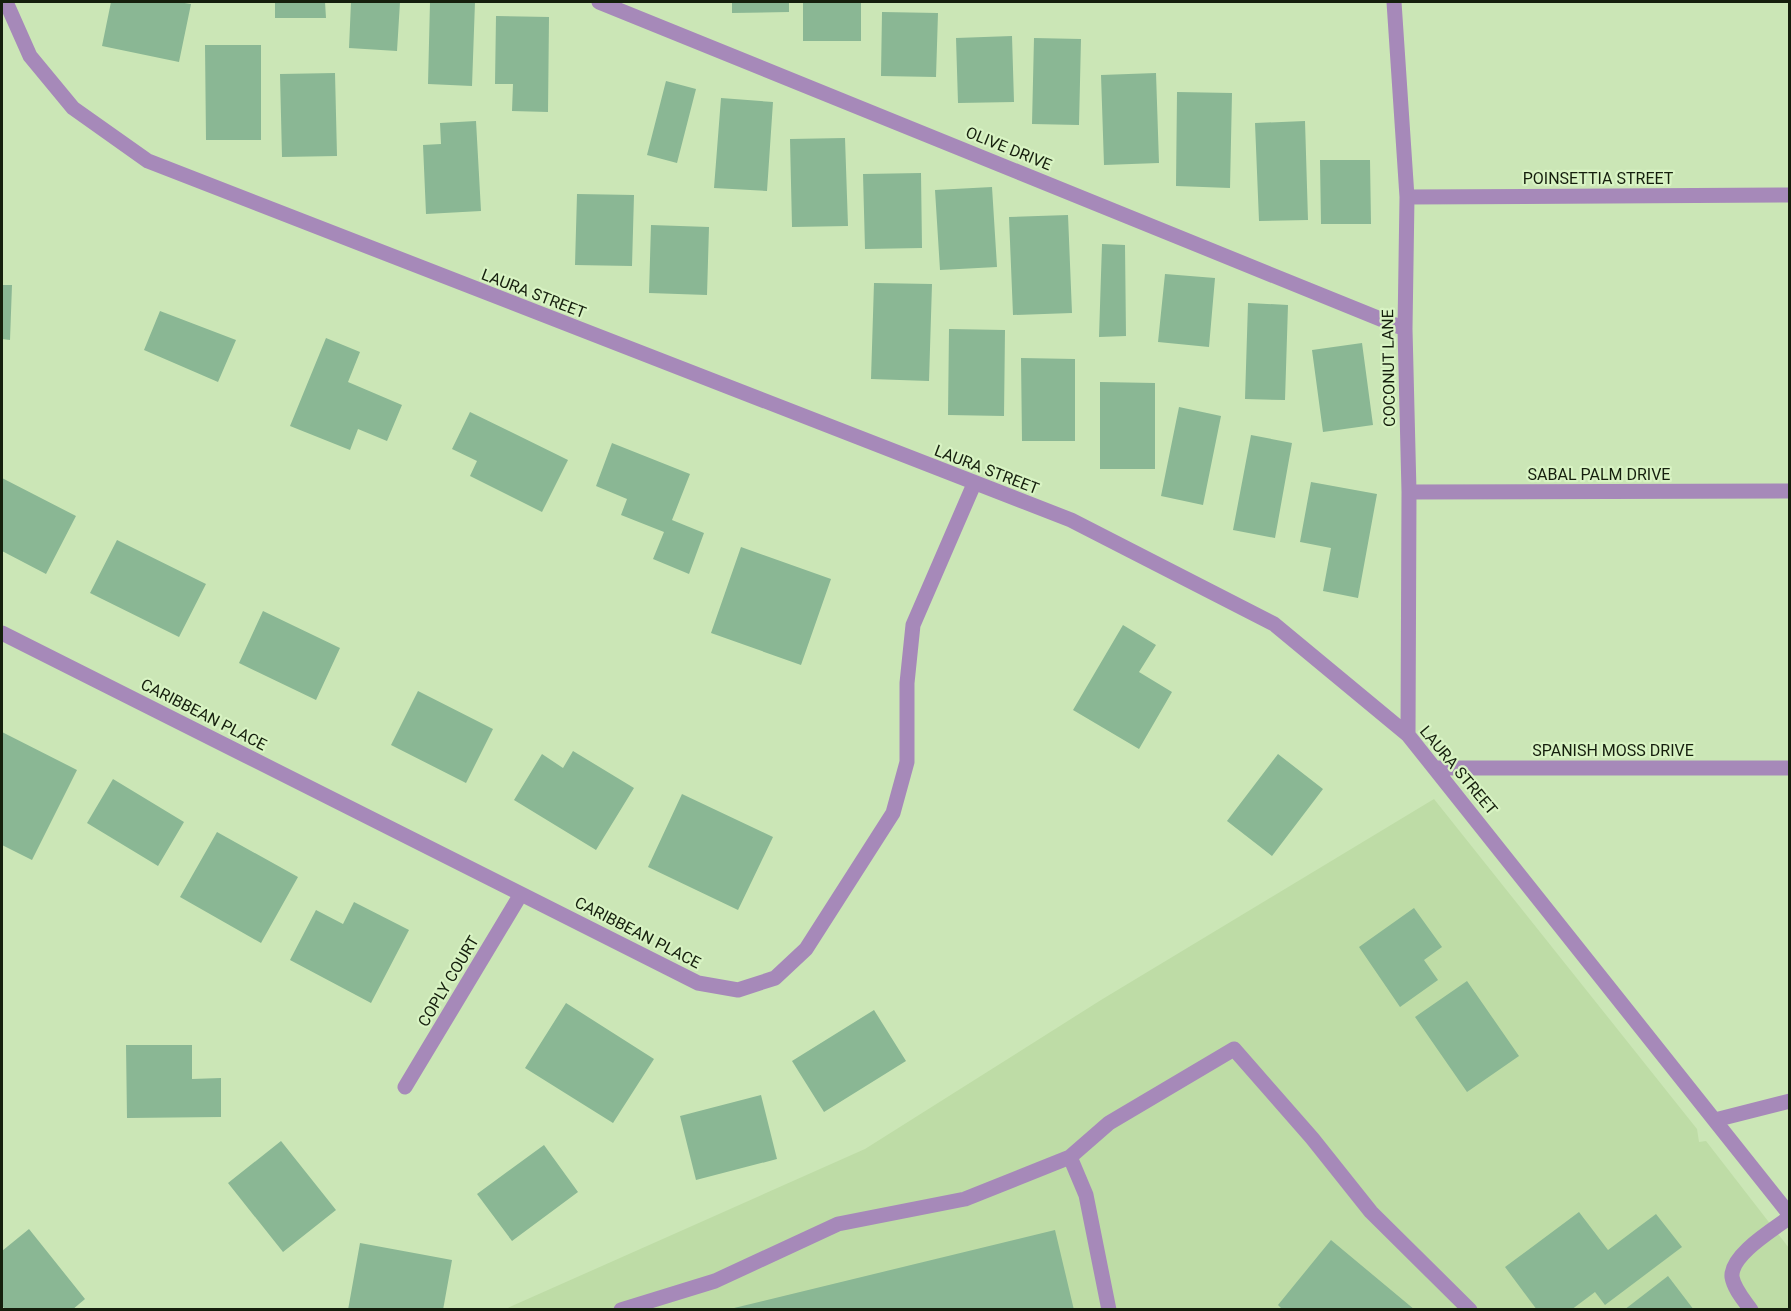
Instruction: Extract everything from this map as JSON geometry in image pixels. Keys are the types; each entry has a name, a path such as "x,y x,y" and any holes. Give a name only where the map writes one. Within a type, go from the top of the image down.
{"street":[{"name":"LAURA STREET","path":"6,2 30,56 73,108 148,161 1071,520 1274,624 1408,735 1790,1216"},
{"name":"OLIVE DRIVE","path":"599,2 1405,329"},
{"name":"COCONUT LANE","path":"1395,2 1407,197 1405,329 1409,492 1408,735"},
{"name":"POINSETTIA STREET","path":"1407,197 1790,195"},
{"name":"CARIBBEAN PLACE","path":"2,633 698,983 738,990 775,978 806,949 893,813 907,762 907,683 913,625 974,484"},
{"name":"SABAL PALM DRIVE","path":"1409,492 1790,491"},
{"name":"SPANISH MOSS DRIVE","path":"1436,768 1790,768"},
{"name":"COPLY COURT","path":"405,1087 521,894"},
{"path":"621,1310 715,1281 838,1224 965,1198 1070,1158 1109,1123 1234,1049 1312,1138 1371,1212 1470,1310"},
{"path":"1715,1120 1790,1101"},
{"path":"1070,1158 1086,1195 1109,1310"},
{"path":"1751,1310 1737,1290 1732,1276 1735,1263 1744,1252 1790,1216"}],"shaded area":[{"path":"1434,799 1697,1129 1699,1142 1706,1141 1789,1248 1789,1310 503,1310 865,1149 1101,1000"}],"building":[{"path":"111,2 191,4 179,62 102,46"},
{"path":"275,2 325,2 326,18 275,18"},
{"path":"351,2 400,2 397,51 349,48"},
{"path":"430,2 475,2 472,86 428,84"},
{"path":"732,2 789,2 789,12 732,13"},
{"path":"803,2 861,2 861,41 803,41"},
{"path":"882,12 938,13 936,77 881,76"},
{"path":"496,16 549,17 548,112 512,111 513,84 495,84"},
{"path":"1012,36 1014,102 958,103 956,38"},
{"path":"1034,38 1081,39 1079,125 1032,124"},
{"path":"205,45 261,45 261,140 206,140"},
{"path":"335,73 337,156 282,157 280,74"},
{"path":"1156,73 1159,163 1104,165 1101,75"},
{"path":"666,81 696,89 677,163 647,155"},
{"path":"1177,92 1232,93 1230,188 1176,186"},
{"path":"721,98 773,102 767,191 714,188"},
{"path":"476,121 481,211 426,214 423,145 441,144 440,123"},
{"path":"1305,121 1308,220 1259,221 1255,123"},
{"path":"845,138 848,226 792,227 790,139"},
{"path":"1320,160 1370,160 1371,224 1321,224"},
{"path":"921,173 922,248 865,249 863,174"},
{"path":"992,187 997,267 940,270 935,190"},
{"path":"577,194 634,195 632,266 575,265"},
{"path":"1068,215 1072,313 1013,315 1009,217"},
{"path":"651,225 709,227 707,295 649,293"},
{"path":"1102,244 1125,245 1126,336 1099,337"},
{"path":"1165,274 1215,278 1209,347 1158,342"},
{"path":"874,283 932,284 929,381 871,379"},
{"path":"2,285 12,285 10,340 2,339"},
{"path":"1248,303 1288,305 1285,400 1245,399"},
{"path":"160,311 236,340 218,382 144,350"},
{"path":"949,329 1005,330 1004,416 948,415"},
{"path":"326,338 360,352 348,382 402,405 387,441 358,429 350,450 290,426"},
{"path":"1362,343 1373,425 1323,432 1312,350"},
{"path":"1021,358 1075,359 1075,441 1022,441"},
{"path":"1100,382 1155,383 1155,469 1100,469"},
{"path":"1179,407 1221,416 1203,505 1161,496"},
{"path":"470,412 568,460 542,512 470,476 477,461 452,449"},
{"path":"1251,435 1292,443 1275,538 1233,530"},
{"path":"612,443 690,474 672,520 704,533 689,574 653,559 664,532 621,515 627,499 596,486"},
{"path":"2,478 76,516 46,574 2,551"},
{"path":"1311,482 1377,494 1358,598 1323,591 1331,548 1300,542"},
{"path":"117,540 206,584 179,637 90,593"},
{"path":"741,547 831,579 801,665 711,633"},
{"path":"263,611 340,648 316,700 239,663"},
{"path":"1123,625 1156,645 1139,672 1172,692 1139,749 1073,710"},
{"path":"418,691 493,729 466,783 391,745"},
{"path":"2,732 77,770 32,860 2,845"},
{"path":"573,751 634,788 596,850 514,800 542,754 563,768"},
{"path":"1278,754 1323,789 1272,856 1227,821"},
{"path":"113,779 184,822 158,866 87,823"},
{"path":"682,794 773,837 738,910 648,867"},
{"path":"217,832 298,877 261,943 180,897"},
{"path":"354,902 409,930 371,1003 290,960 316,910 343,924"},
{"path":"1414,908 1442,947 1424,960 1438,980 1400,1007 1359,947"},
{"path":"1467,981 1519,1056 1467,1092 1415,1017"},
{"path":"566,1003 654,1059 613,1123 525,1068"},
{"path":"874,1010 906,1061 824,1112 792,1061"},
{"path":"126,1045 192,1045 192,1079 221,1078 221,1117 127,1118"},
{"path":"761,1095 777,1159 696,1180 680,1116"},
{"path":"281,1141 336,1210 283,1252 228,1183"},
{"path":"544,1145 578,1192 512,1241 477,1194"},
{"path":"1579,1212 1608,1250 1656,1214 1682,1247 1605,1305 1595,1292 1571,1310 1537,1310 1505,1267"},
{"path":"29,1229 85,1299 72,1310 5,1310 2,1305 2,1251"},
{"path":"1055,1230 1074,1310 730,1310 730,1309"},
{"path":"1331,1240 1415,1310 1283,1310 1278,1305"},
{"path":"360,1243 452,1260 443,1310 348,1310"},
{"path":"1668,1276 1694,1310 1624,1310"}]}
